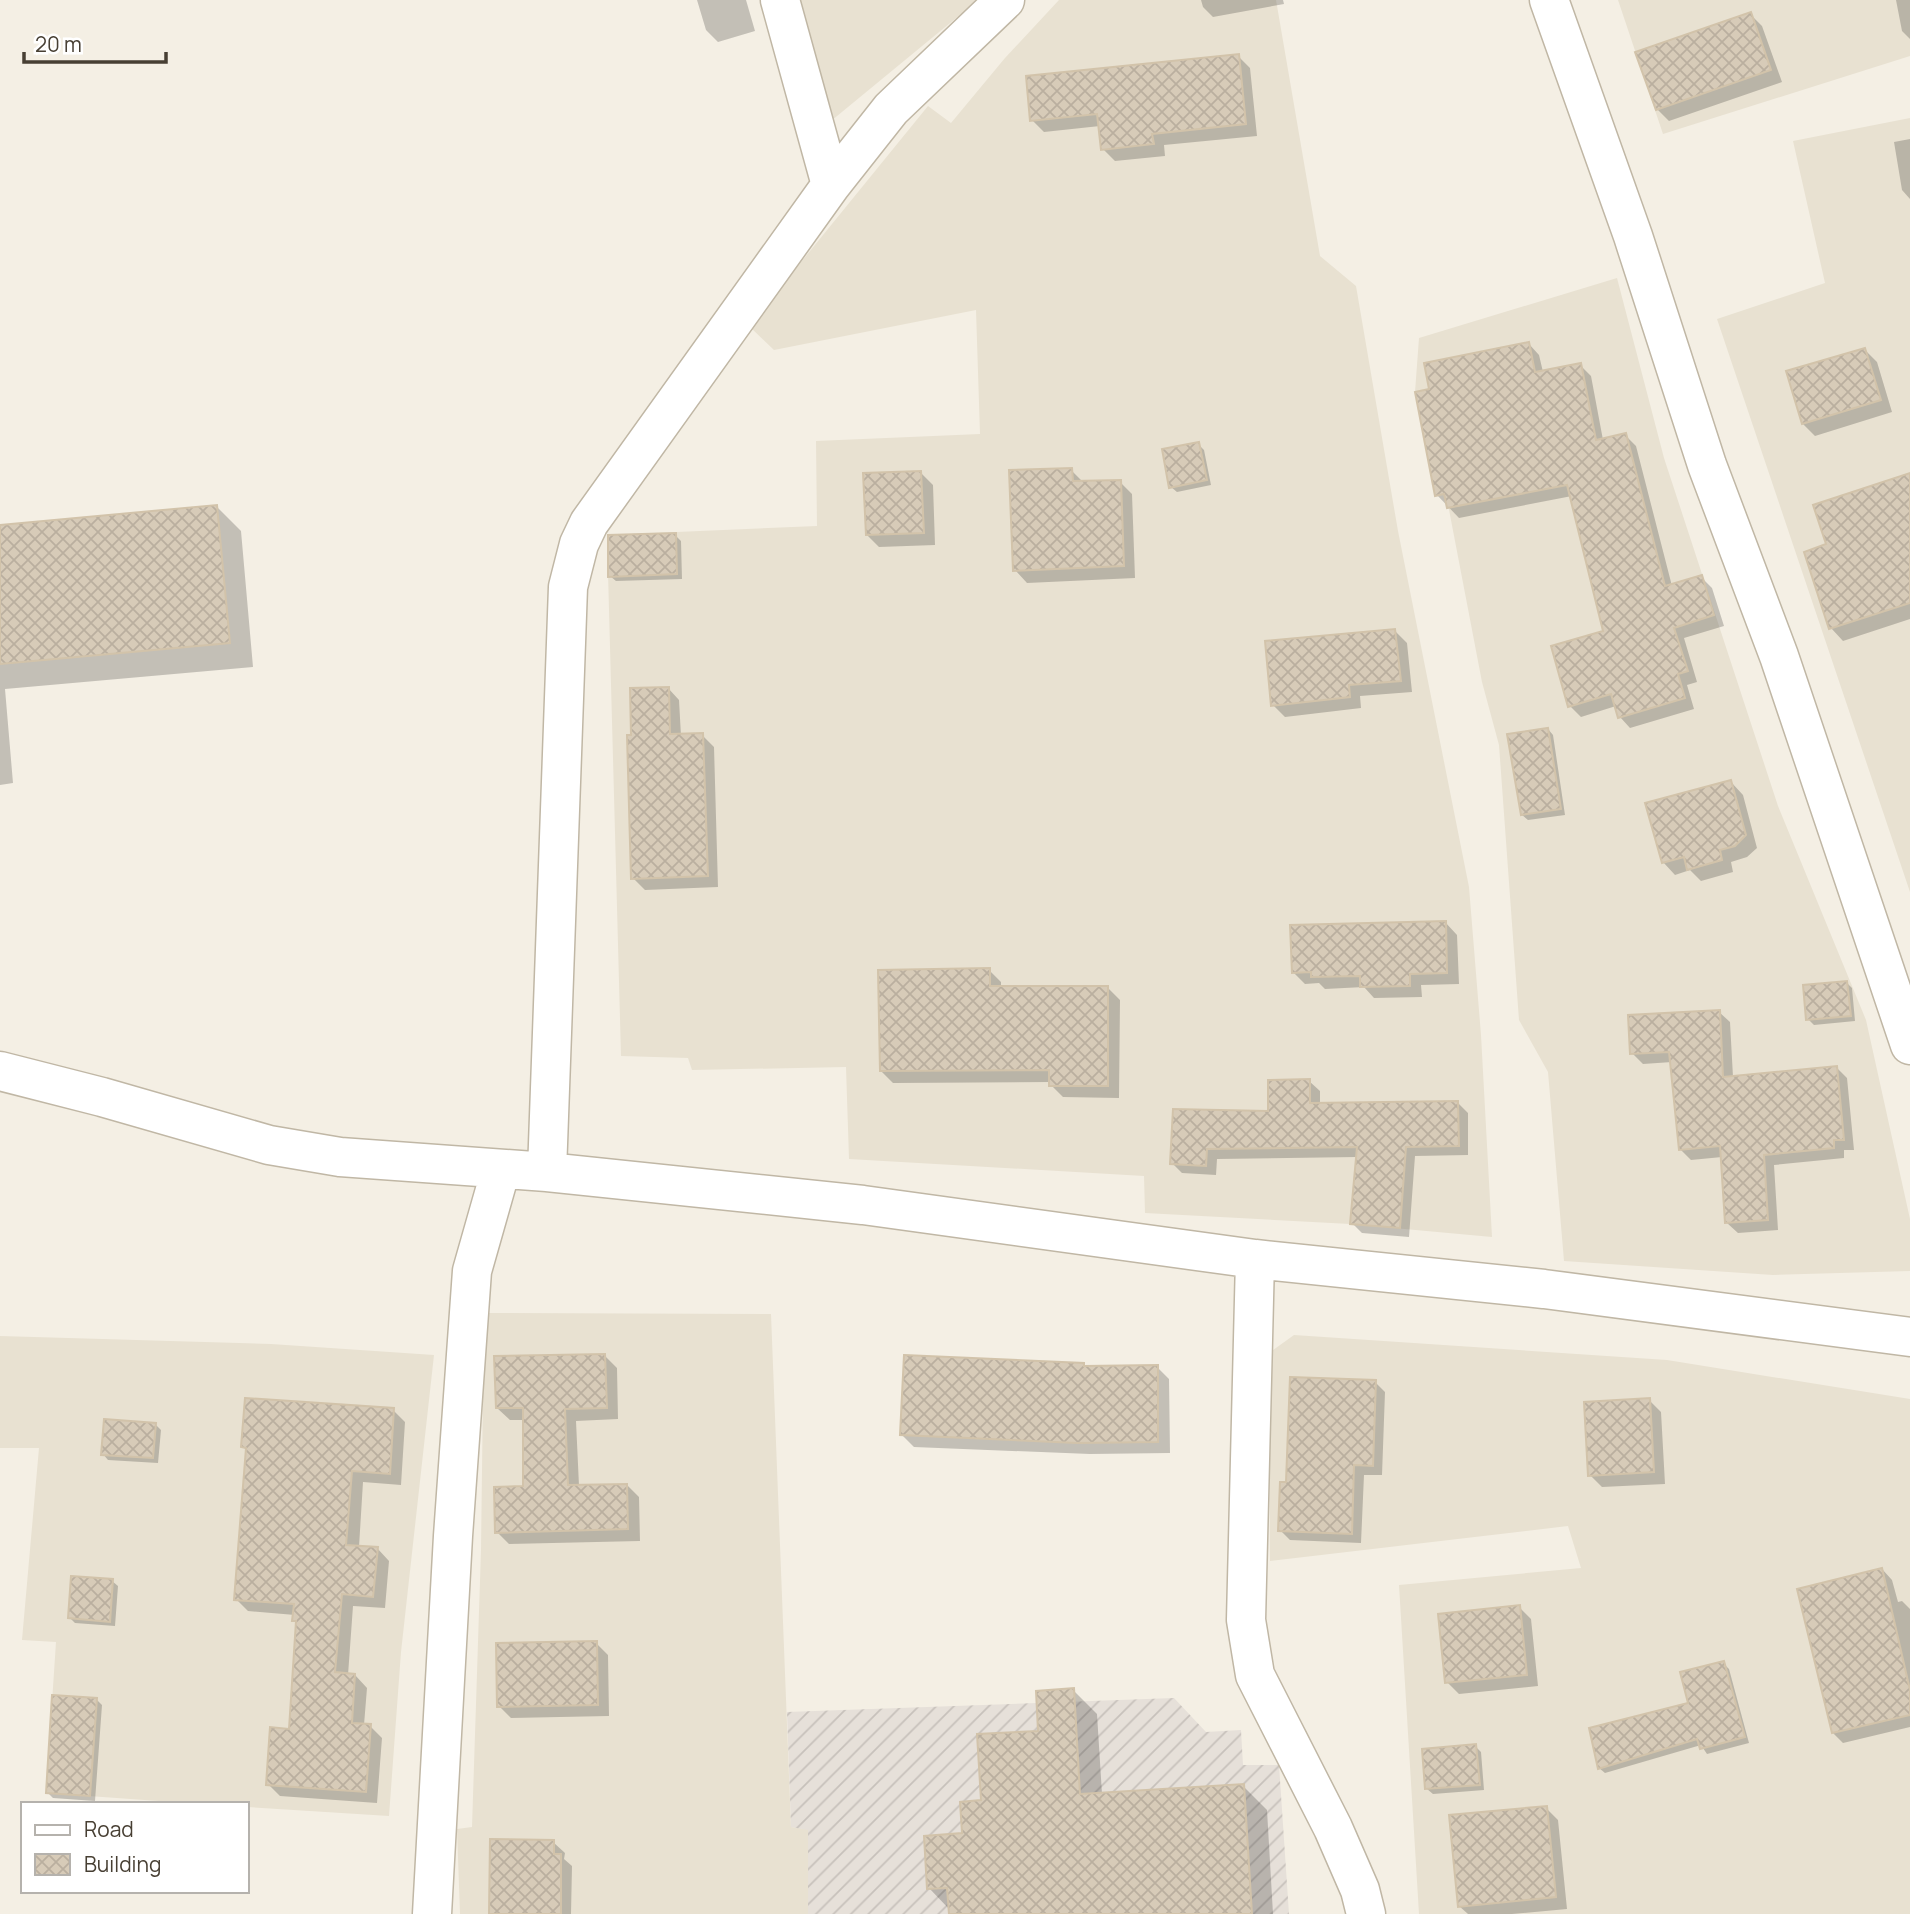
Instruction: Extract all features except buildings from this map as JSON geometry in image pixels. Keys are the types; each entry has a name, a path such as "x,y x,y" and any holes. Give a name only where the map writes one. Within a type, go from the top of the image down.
{"street":[{"path":"780,0 831,185"},
{"path":"547,1172 568,587 579,544 589,523 831,185 891,109 1005,0"},
{"path":"1549,0 1625,212 1707,465 1779,656 1910,1045"},
{"path":"0,1071 269,1145 340,1157 547,1172 863,1205 1255,1259 1544,1289 1910,1338"},
{"path":"432,1914 453,1536 472,1271 501,1169"},
{"path":"1255,1259 1246,1620 1255,1675 1333,1828 1360,1890 1366,1914"}],"shaded area":[{"path":"796,0 978,0 831,121"},
{"path":"1059,0 1276,0 1320,256 1356,286 1398,531 1469,887 1481,1035 1492,1237 1350,1224 1145,1213 1144,1176 849,1159 846,1067 692,1070 688,1058 621,1056 607,535 817,526 816,441 980,434 976,310 774,350 749,326 928,106 951,123 1005,58"},
{"path":"1618,0 1910,0 1910,56 1663,134"},
{"path":"1910,118 1910,892 1717,319 1825,283 1793,141"},
{"path":"1617,278 1664,458 1778,806 1866,1020 1910,1219 1910,1271 1773,1275 1564,1261 1548,1072 1519,1020 1499,745 1482,682 1446,494 1435,496 1415,392 1419,338"},
{"path":"484,1313 771,1314 791,1827 808,1829 808,1914 460,1914 457,1829 472,1827 481,1550"},
{"path":"1294,1335 1667,1360 1910,1399 1910,1914 1419,1914 1399,1585 1581,1568 1568,1526 1270,1561 1269,1353"},
{"path":"0,1336 271,1344 434,1355 401,1652 389,1816 248,1807 248,1802 173,1802 46,1793 56,1642 22,1640 39,1448 0,1448"},
{"path":"1174,1698 1206,1732 1241,1730 1243,1765 1279,1765 1289,1914 808,1914 808,1830 791,1827 787,1712"}]}
